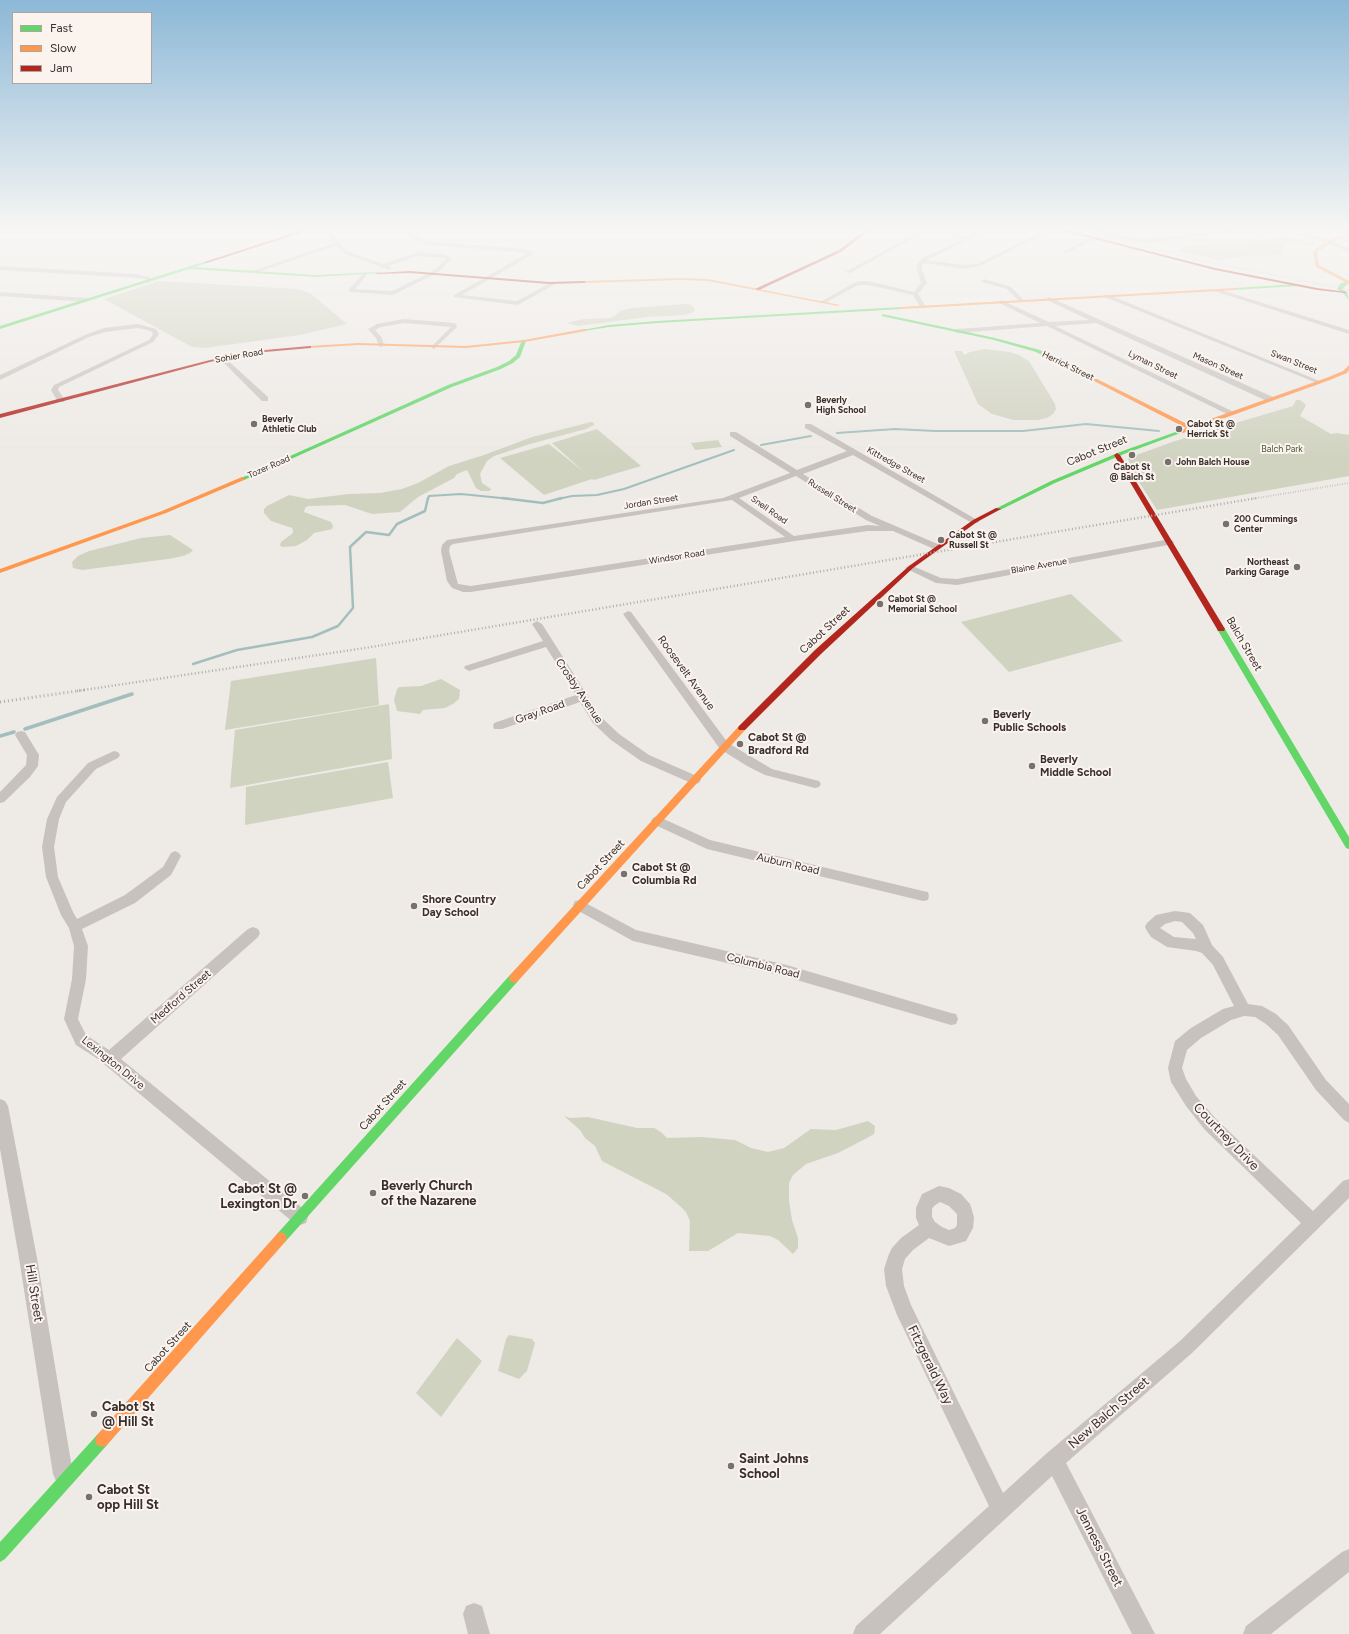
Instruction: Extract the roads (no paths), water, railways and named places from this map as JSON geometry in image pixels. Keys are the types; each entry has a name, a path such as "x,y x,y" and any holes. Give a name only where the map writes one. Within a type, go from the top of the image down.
{"main road":[{"path":"0,328 68,306"},
{"path":"829,306 832,308 889,312 935,306"},
{"name":"Sohier Road","path":"0,416 222,358 265,351 314,346 381,345 434,347 488,345 620,325 832,308"},
{"name":"Herrick Street","path":"889,312 1038,351 1191,428"},
{"path":"511,362 518,356 524,340"},
{"path":"488,345 505,350 511,355 511,362"},
{"name":"Tozer Road","path":"0,571 164,512 260,471 443,389 511,362"},
{"name":"Cabot Street","path":"0,1554 300,1216 580,905 695,780 724,746 767,701 818,652 910,568 975,521 1022,496 1079,470 1117,455 1339,375 1349,367"},
{"name":"Balch Street","path":"1117,455 1349,845"}],"street":[{"name":"Lyman Street","path":"1010,306 1232,413"},
{"name":"Mason Street","path":"1064,306 1270,399"},
{"name":"Swan Street","path":"1132,306 1319,382"},
{"path":"1267,306 1349,332"},
{"path":"381,345 379,338 371,329 380,325 404,320 454,325 454,327 434,347"},
{"path":"957,331 1096,321"},
{"path":"0,378 87,336 104,330 138,326 154,330 156,334 151,341 56,386 54,390 61,400"},
{"path":"222,358 265,399"},
{"name":"Kittredge Street","path":"808,426 975,521"},
{"name":"Russell Street","path":"732,434 869,518 891,529 937,547"},
{"name":"Jordan Street","path":"463,589 455,586 452,581 445,551 446,545 459,540 665,510 734,498 853,452"},
{"name":"Snell Road","path":"734,498 792,538"},
{"name":"Windsor Road","path":"463,589 487,587 792,538 868,528 891,529"},
{"name":"Blaine Avenue","path":"910,568 938,581 957,582 1170,542"},
{"name":"Roosevelt Avenue","path":"628,614 724,746"},
{"name":"Crosby Avenue","path":"537,624 597,720 615,737 645,758 695,780"},
{"path":"469,668 548,643"},
{"name":"Gray Road","path":"498,726 583,697"},
{"path":"0,799 26,774 32,766 32,755 21,735"},
{"path":"724,746 751,763 769,772 815,784"},
{"name":"Lexington Drive","path":"114,755 92,766 61,800 52,819 48,847 52,877 68,915 75,926 81,946 79,979 71,1020 81,1040 109,1060 300,1216"},
{"name":"Auburn Road","path":"658,821 707,844 923,896"},
{"path":"75,926 130,899 167,871 175,856"},
{"name":"Columbia Road","path":"580,905 633,935 783,970 951,1019"},
{"name":"Medford Street","path":"109,1060 253,934"},
{"path":"1208,949 1218,961 1244,1010 1257,1011 1275,1022 1283,1030 1321,1085 1349,1115"},
{"name":"Courtney Drive","path":"1244,1010 1228,1014 1196,1033 1180,1046 1175,1068 1179,1082 1191,1101 1211,1125 1313,1223"},
{"name":"Hill Street","path":"0,1106 28,1258 64,1481"},
{"name":"New Balch Street","path":"864,1634 1054,1460 1186,1347 1349,1187"},
{"name":"Fitzgerald Way","path":"929,1228 907,1244 898,1254 894,1269 895,1286 903,1309 1001,1510"},
{"name":"Jenness Street","path":"1054,1460 1144,1634"},
{"path":"1254,1634 1349,1559"}],"waterway":[{"path":"837,433 895,429 935,431 1023,431 1086,424 1159,431"},
{"path":"761,445 811,436"},
{"path":"559,499 572,496 597,495 624,489 734,450"},
{"path":"428,499 429,496 461,494 507,499"},
{"path":"193,664 237,650 312,637 338,626 353,608 350,547 366,532 389,535 397,524 425,511 428,498"},
{"path":"502,498 507,499"},
{"path":"507,499 511,499"},
{"path":"507,499 543,503 559,499"},
{"path":"25,729 132,694"},
{"path":"0,736 14,732"}],"railway":[{"path":"1253,499 1349,483"},
{"path":"1253,499 1257,498"},
{"path":"77,691 365,648 1253,499"},
{"path":"77,691 84,690"},
{"path":"0,702 77,691"}],"place":[{"name":"Beverly High School","path":"808,405"},
{"name":"Beverly Athletic Club","path":"254,424"},
{"name":"Cabot St @ Herrick St","path":"1179,429"},
{"name":"Cabot St @ Balch St","path":"1132,455"},
{"name":"John Balch House","path":"1168,462"},
{"name":"200 Cummings Center","path":"1226,524"},
{"name":"Cabot St @ Russell St","path":"941,540"},
{"name":"Northeast Parking Garage","path":"1297,567"},
{"name":"Cabot St @ Memorial School","path":"880,604"},
{"name":"Beverly Public Schools","path":"985,721"},
{"name":"Cabot St @ Bradford Rd","path":"740,744"},
{"name":"Beverly Middle School","path":"1032,766"},
{"name":"Cabot St @ Columbia Rd","path":"624,874"},
{"name":"Shore Country Day School","path":"414,906"},
{"name":"Beverly Church of the Nazarene","path":"373,1193"},
{"name":"Cabot St @ Lexington Dr","path":"305,1196"},
{"name":"Cabot St @ Hill St","path":"94,1414"},
{"name":"Saint Johns School","path":"731,1466"},
{"name":"Cabot St opp Hill St","path":"89,1497"}],"park label":[{"name":"Balch Park","path":"1282,449"}]}
